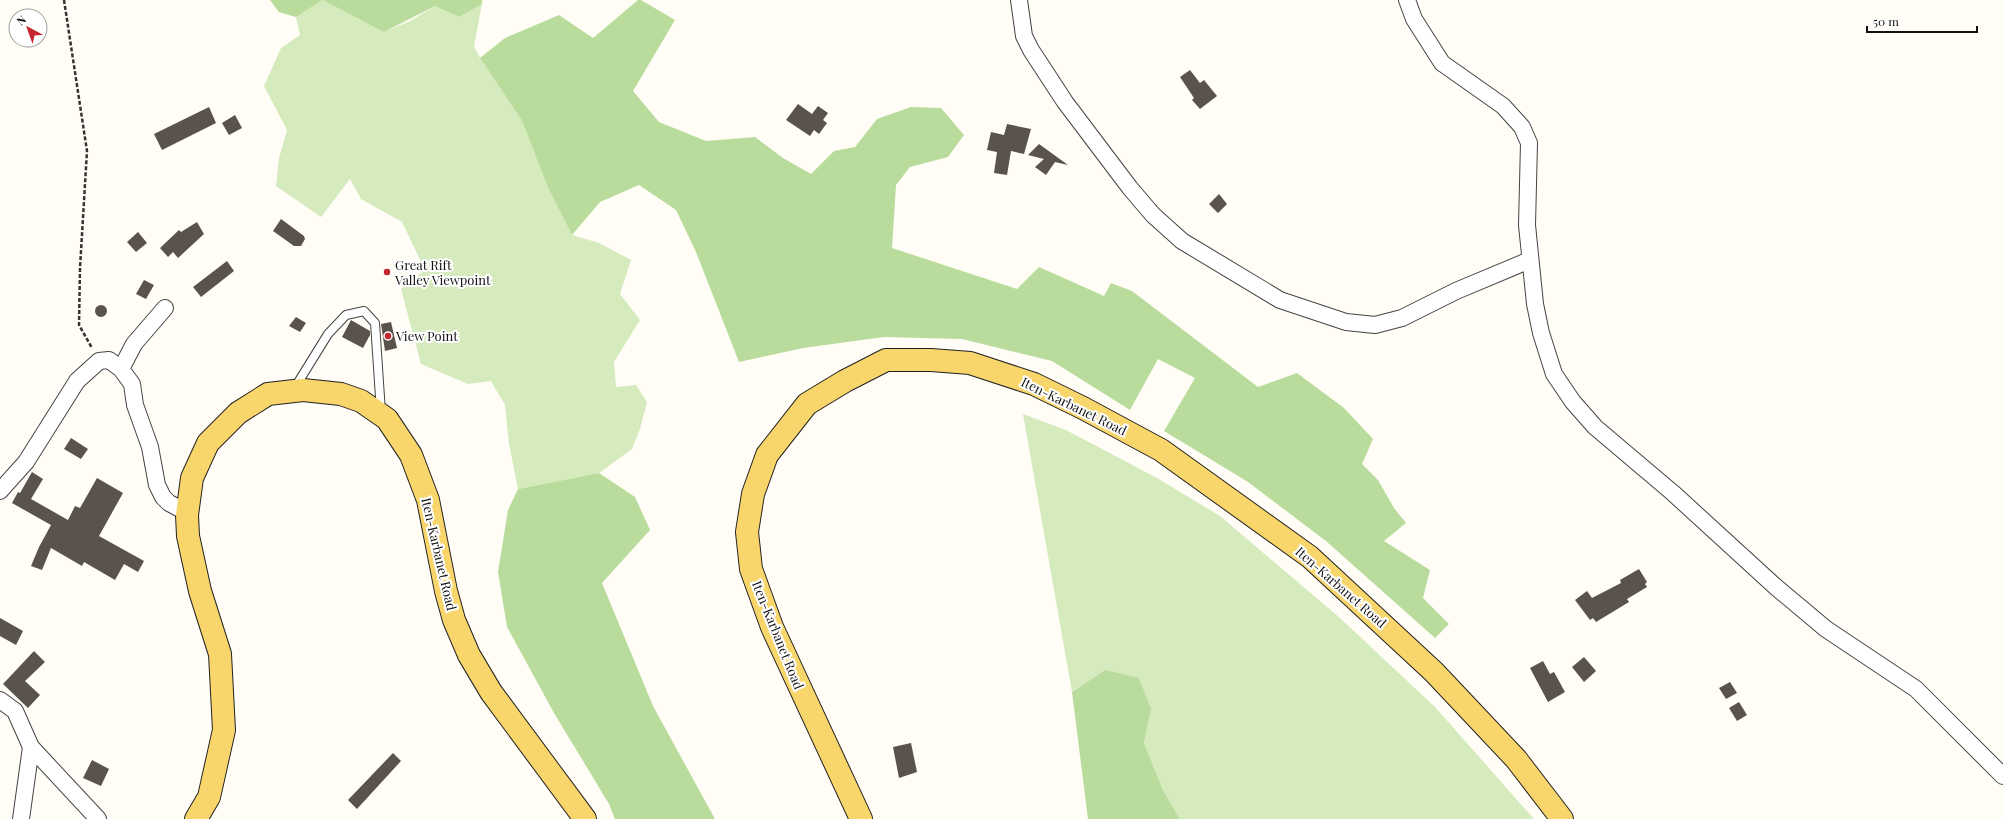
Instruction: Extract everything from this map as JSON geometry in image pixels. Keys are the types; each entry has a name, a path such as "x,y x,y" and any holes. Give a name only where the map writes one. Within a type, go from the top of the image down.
{"main road":[{"name":"Iten-Karbanet Road","path":"861,819 772,627 751,569 747,532 753,494 767,455 806,404 845,381 886,360 931,360 970,363 1034,384 1083,408 1161,450 1310,557 1434,672 1516,760 1562,819"},
{"name":"Iten-Karbanet Road","path":"196,819 209,797 224,730 220,654 198,584 188,536 188,513 192,478 208,443 238,413 268,394 303,390 341,394 361,401 387,419 411,455 428,500 446,591 454,620 469,655 490,692 585,819"}],"street":[{"path":"1019,0 1024,36 1031,50 1065,102 1153,215 1182,241 1280,300 1346,322 1375,325 1402,318 1456,291 1530,260"},
{"path":"1407,0 1414,19 1442,63 1503,106 1522,127 1529,143 1527,225 1530,260 1541,333 1554,374 1573,402 1595,427 1673,493 1760,573 1820,624 1916,689 2003,776"},
{"path":"121,368 134,344 165,308"},
{"path":"0,492 26,462 77,381 100,361 109,360 121,368 132,384 135,405 150,447 157,485 163,497 170,504 188,513"},
{"path":"0,700 15,711 31,747 98,819"},
{"path":"21,819 31,747"}],"lane":[{"path":"292,391 328,334 346,315 364,310 375,323 381,415"}],"path":[{"path":"64,0 87,151 80,268 79,325 100,361"}],"green space":[{"path":"270,0 322,0 296,17 279,12"},
{"path":"321,0 333,0 384,32 410,21 435,6 459,17 482,4 474,46 480,58 522,121 549,190 572,235 599,243 631,260 620,294 640,320 614,362 616,387 636,385 647,402 640,429 632,449 599,473 518,489 509,444 505,405 491,381 468,384 421,364 401,289 425,270 402,222 361,199 350,179 321,217 276,186 279,158 287,130 264,86 281,48 300,35 296,17 279,12"},
{"path":"323,0 482,0 482,4 459,17 435,6 384,32"},
{"path":"638,0 641,0 675,20 633,91 659,122 706,141 755,137 783,158 811,174 834,151 855,147 877,119 911,107 941,108 964,135 948,157 910,167 896,185 892,248 1017,289 1039,267 1104,296 1111,283 1132,291 1258,387 1297,373 1344,408 1373,439 1362,464 1378,480 1394,508 1406,523 1384,541 1430,570 1423,598 1449,624 1435,638 1326,541 1248,482 1164,431 1195,378 1158,359 1130,410 1052,361 962,339 884,337 803,348 739,362 696,252 676,210 639,185 600,202 572,235 549,190 522,121 480,58 505,38 559,15 593,38"},
{"path":"1023,414 1066,430 1157,478 1220,516 1340,618 1435,707 1534,819 1180,819 1163,790 1144,743 1151,709 1105,670 1072,692"},
{"path":"599,473 635,497 650,530 602,583 653,706 715,819 615,819 609,804 554,713 507,627 498,572 508,510 518,489"},
{"path":"1105,670 1139,678 1151,709 1144,743 1163,790 1180,819 1088,819 1072,692"}],"building":[{"path":"1190,70 1200,83 1204,80 1217,96 1200,109 1192,100 1194,98 1180,77"},
{"path":"798,104 812,114 818,106 828,113 823,120 827,123 819,134 814,130 810,136 786,120"},
{"path":"209,107 216,123 162,150 154,134"},
{"path":"235,115 242,128 229,135 222,123"},
{"path":"1007,124 1031,129 1024,154 1011,151 1007,175 994,173 997,152 987,150 991,132 1004,135"},
{"path":"1039,144 1068,165 1055,162 1046,175 1035,167 1044,159 1028,155"},
{"path":"1219,194 1227,204 1218,213 1209,204"},
{"path":"281,219 304,236 305,239 301,246 294,246 273,231"},
{"path":"197,222 204,234 178,258 173,252 168,257 160,248 179,230 181,232"},
{"path":"138,232 147,243 136,252 127,242"},
{"path":"227,261 234,271 201,297 193,287"},
{"path":"144,280 154,285 146,299 136,294"},
{"path":"101,305 105,307 107,311 105,315 101,317 97,315 95,311 97,307"},
{"path":"296,317 306,323 300,332 289,326"},
{"path":"351,320 370,331 370,335 363,348 342,337"},
{"name":"View Point","path":"391,322 397,348 385,351 381,324"},
{"path":"71,438 88,449 81,459 64,449"},
{"path":"32,472 43,479 31,499 68,520 75,506 80,508 97,478 123,493 99,536 144,561 138,572 124,564 115,580 84,562 82,566 51,548 42,570 31,566 51,525 12,503 18,492 20,493"},
{"path":"1639,569 1647,582 1645,584 1647,587 1627,599 1629,602 1596,622 1593,618 1590,620 1575,600 1587,591 1592,598 1621,583 1620,580"},
{"path":"0,618 23,631 16,645 0,636"},
{"path":"34,651 45,662 25,681 40,695 28,708 3,684"},
{"path":"1584,657 1596,671 1584,682 1572,667"},
{"path":"1543,661 1550,674 1554,672 1565,692 1548,702 1530,668"},
{"path":"1730,682 1737,693 1726,699 1719,688"},
{"path":"1739,702 1747,715 1737,721 1729,708"},
{"path":"911,743 917,772 899,778 893,747"},
{"path":"393,753 401,761 357,809 348,800"},
{"path":"92,760 109,769 101,786 83,778"}],"place":[{"name":"Great Rift Valley Viewpoint","path":"387,272"},
{"name":"View Point","path":"388,336"}]}
